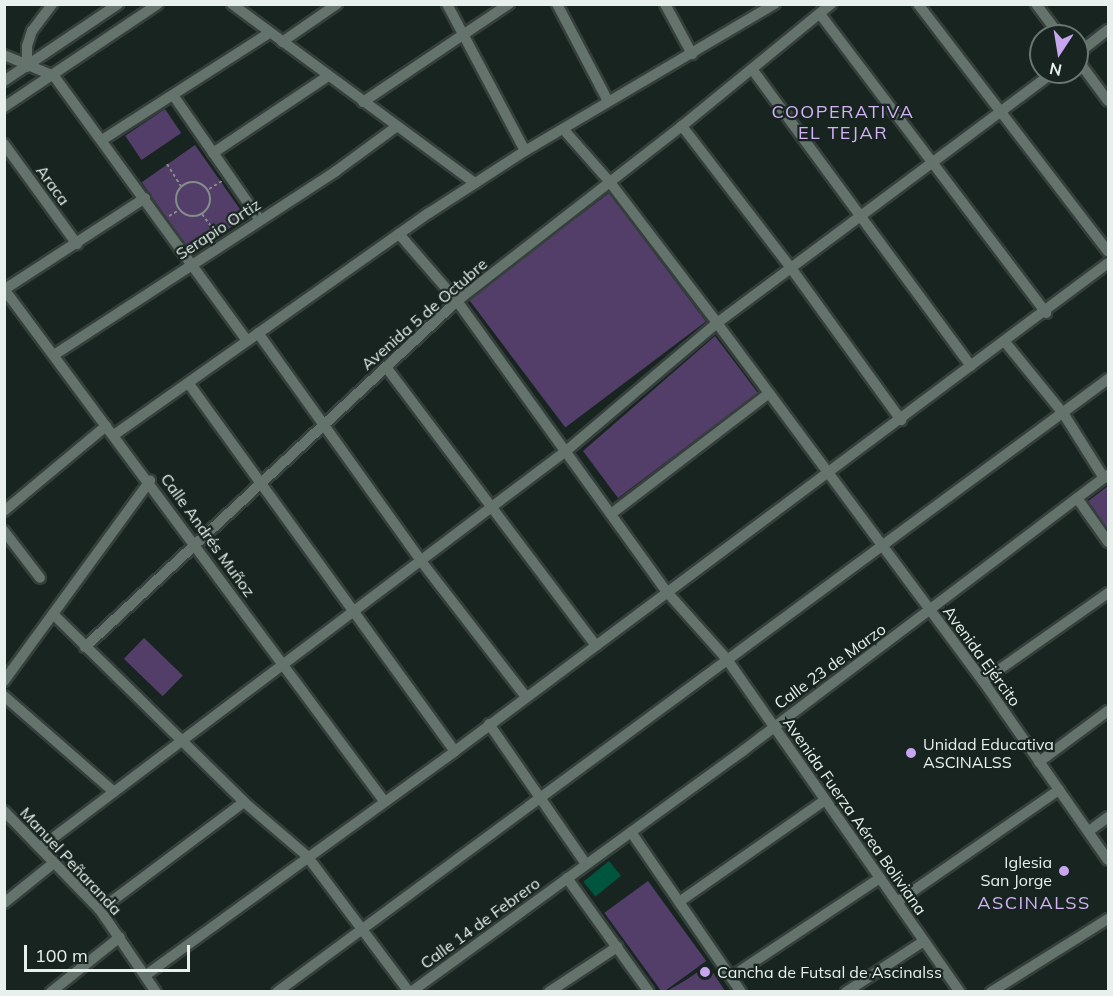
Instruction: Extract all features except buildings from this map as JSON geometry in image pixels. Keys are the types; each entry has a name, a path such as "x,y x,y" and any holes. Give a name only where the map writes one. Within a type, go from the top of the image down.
{"street":[{"path":"27,66 27,46 32,31 52,4"},
{"path":"4,81 118,4"},
{"path":"4,107 54,76 158,4"},
{"path":"232,4 475,183"},
{"path":"282,42 337,4"},
{"path":"447,4 525,151"},
{"path":"363,102 509,4"},
{"path":"557,4 608,101"},
{"path":"665,4 692,54"},
{"name":"Avenida 5 de Octubre","path":"85,647 457,301 682,126 831,4"},
{"path":"918,4 1108,252"},
{"path":"1036,4 1051,24"},
{"path":"114,435 475,183 608,101 773,5"},
{"path":"820,14 931,165 1046,313"},
{"path":"1089,45 1108,30"},
{"path":"102,140 269,33"},
{"path":"4,55 54,76 247,341"},
{"path":"752,69 971,366"},
{"path":"1089,75 1108,101"},
{"path":"213,153 328,76"},
{"path":"41,847 566,451 717,323 1039,84"},
{"path":"173,95 260,220"},
{"path":"682,126 792,268 901,420"},
{"name":"Serapio Ortiz","path":"54,355 260,220 396,127"},
{"name":"Avenida Ejército","path":"564,130 609,181 717,323 983,681 1108,860"},
{"name":"Araca","path":"4,144 77,244"},
{"path":"5,289 145,198"},
{"name":"Avenida Fuerza Aérea Boliviana","path":"399,234 457,301 666,591 726,658 960,992"},
{"path":"146,975 307,856 455,751 666,591 1046,313 1108,263"},
{"name":"Calle Andrés Muñoz","path":"5,289 106,426 150,481 384,801"},
{"path":"258,333 421,561 526,697"},
{"path":"1005,342 1063,413 1106,476"},
{"path":"386,367 596,646"},
{"path":"277,992 542,798 726,658 1108,379"},
{"path":"189,384 352,612 455,751"},
{"path":"610,513 769,393"},
{"path":"4,511 106,426"},
{"name":"Calle 23 de Marzo","path":"567,878 931,611 1106,476"},
{"path":"5,678 150,481"},
{"path":"1077,498 1108,542"},
{"path":"4,531 40,578"},
{"path":"983,681 1108,593"},
{"path":"53,614 180,742 244,802 307,856 364,927 410,992"},
{"path":"4,696 114,792"},
{"path":"1039,762 1108,711"},
{"path":"489,724 586,864"},
{"path":"897,902 1059,790"},
{"path":"679,902 825,800"},
{"path":"100,910 244,802"},
{"name":"Manuel Peñaranda","path":"4,811 100,910 156,992"},
{"path":"1089,831 1108,817"},
{"path":"631,831 741,992"},
{"path":"4,903 55,862"},
{"path":"567,878 649,992"},
{"name":"Calle 14 de Febrero","path":"410,992 567,878"},
{"path":"731,977 880,878"},
{"path":"991,992 1108,919"},
{"path":"51,992 120,937"},
{"path":"846,992 924,940"},
{"path":"549,992 617,947"}],"path":[{"path":"167,164 181,186"},
{"path":"208,190 229,177"},
{"path":"198,183 208,190 210,201 202,214 191,217 177,208 175,196 181,186 198,183"},
{"path":"202,214 223,243"}],"shaded area":[{"path":"165,109 181,133 141,160 125,136"},
{"path":"195,145 245,217 192,254 142,182"},
{"path":"609,193 706,322 565,427 468,299"},
{"path":"715,336 758,393 618,498 583,451"},
{"path":"1108,486 1108,531 1087,502"},
{"path":"144,638 183,676 163,696 124,659"},
{"path":"648,881 706,961 662,992 604,913"},
{"name":"Cancha de Futsal de Ascinalss","path":"708,965 725,991 667,991 686,980"}],"place":[{"name":"Unidad Educativa ASCINALSS","path":"911,753"},
{"name":"Iglesia San Jorge","path":"1064,871"},
{"name":"Cancha de Futsal de Ascinalss","path":"705,972"}],"district":[{"name":"COOPERATIVA EL TEJAR","path":"843,123"},
{"name":"ASCINALSS","path":"1034,903"}]}
